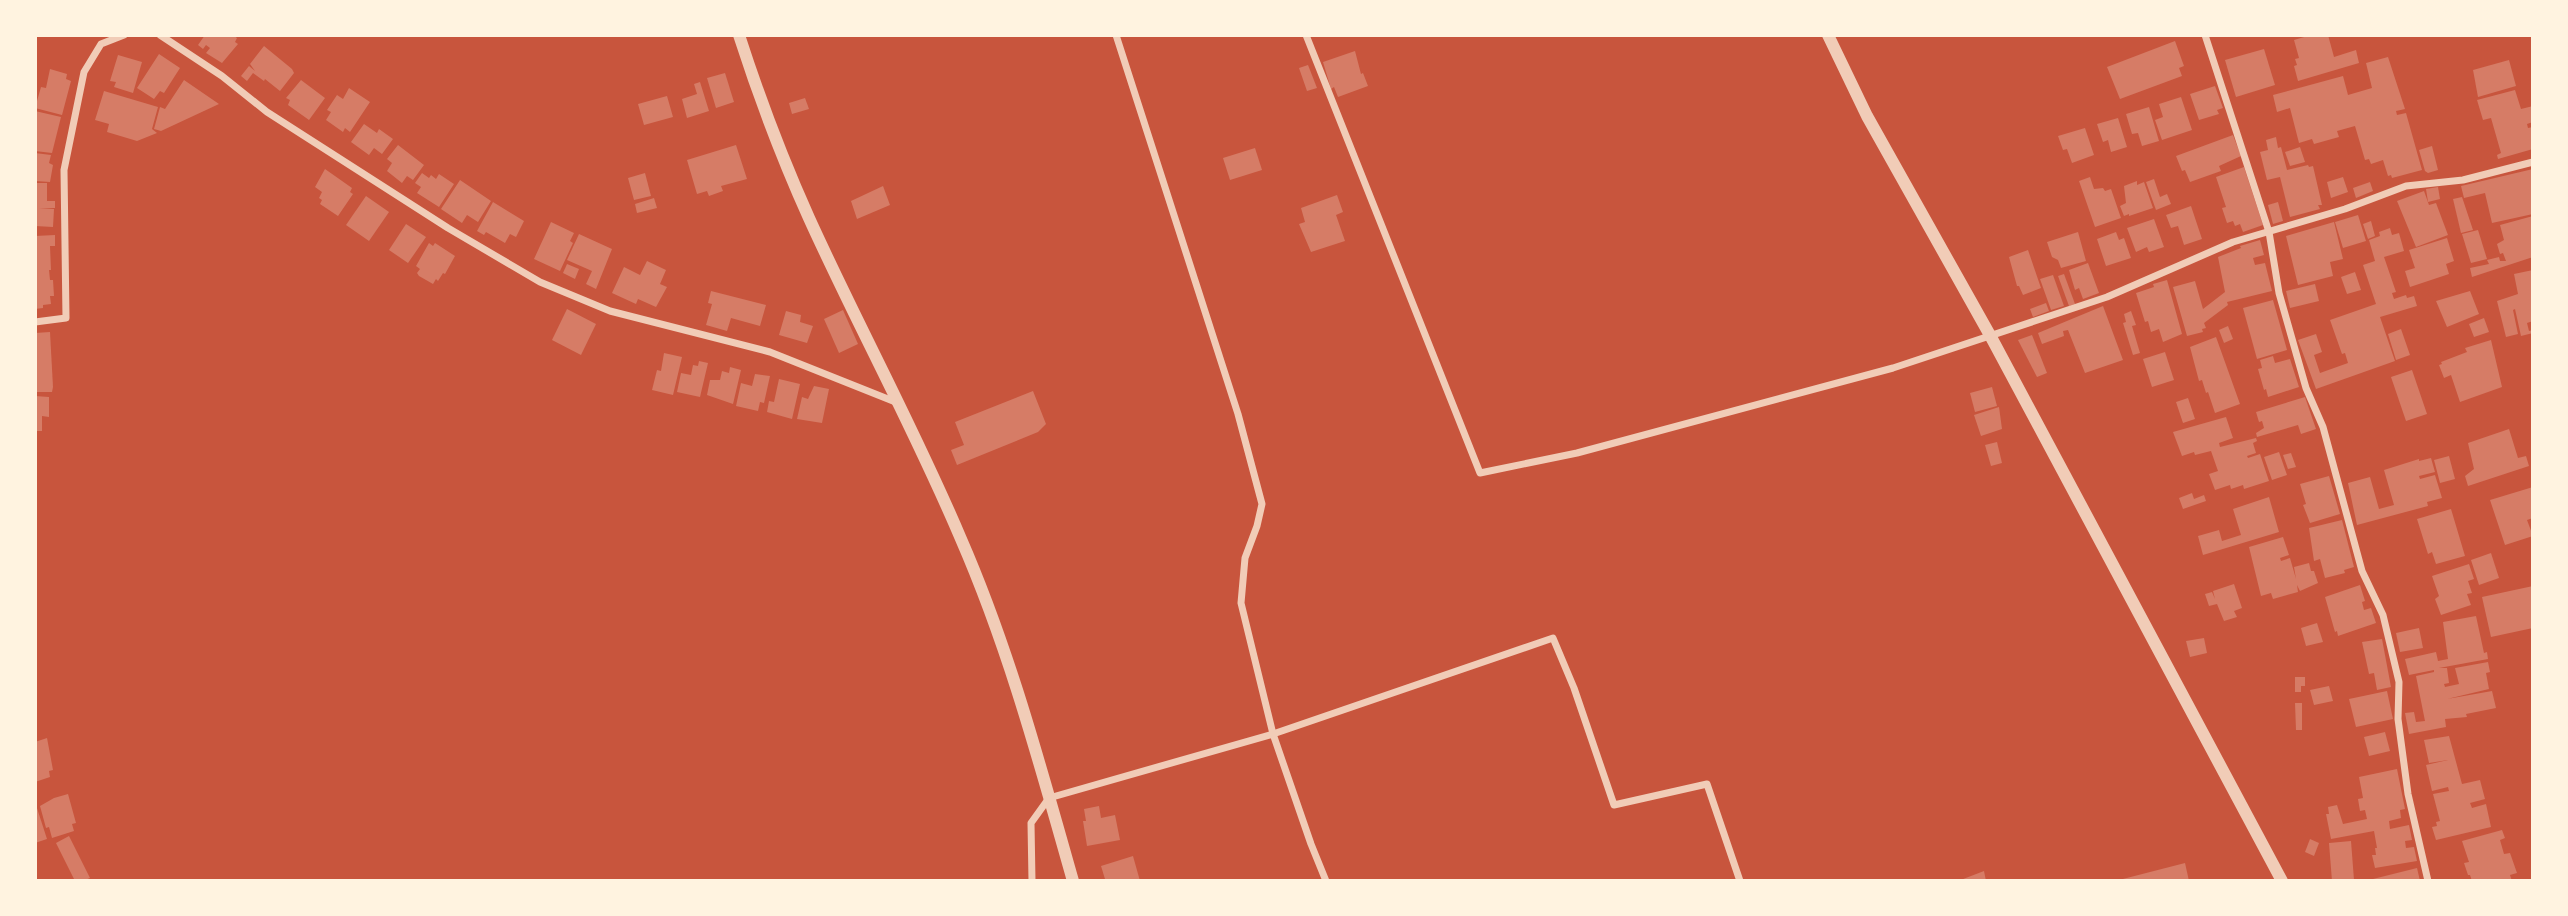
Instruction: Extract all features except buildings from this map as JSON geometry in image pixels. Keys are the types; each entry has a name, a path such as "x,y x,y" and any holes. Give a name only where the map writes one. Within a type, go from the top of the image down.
{"street":[{"path":"35,322 66,318 64,170 84,72 101,44 124,35"},
{"path":"160,35 222,76 267,112 448,228 540,282 610,311 769,352 899,403"},
{"path":"739,35 761,104 809,218 961,537 993,616 1020,695 1073,881"},
{"path":"1116,35 1238,414 1262,504 1245,558 1241,603 1273,734 1326,881"},
{"path":"1306,35 1480,473 1617,442 1894,368 2106,297 2233,242 2345,209 2406,186 2463,180 2533,162"},
{"path":"1828,35 1867,116 1991,337 2282,881"},
{"path":"2205,35 2269,232 2279,293 2306,387 2323,427 2362,571 2383,615 2399,682 2398,719 2409,794 2428,881"},
{"path":"1032,881 1031,823 1049,798 1273,734 1553,638 1574,688 1614,805 1707,784 1740,881"}]}
